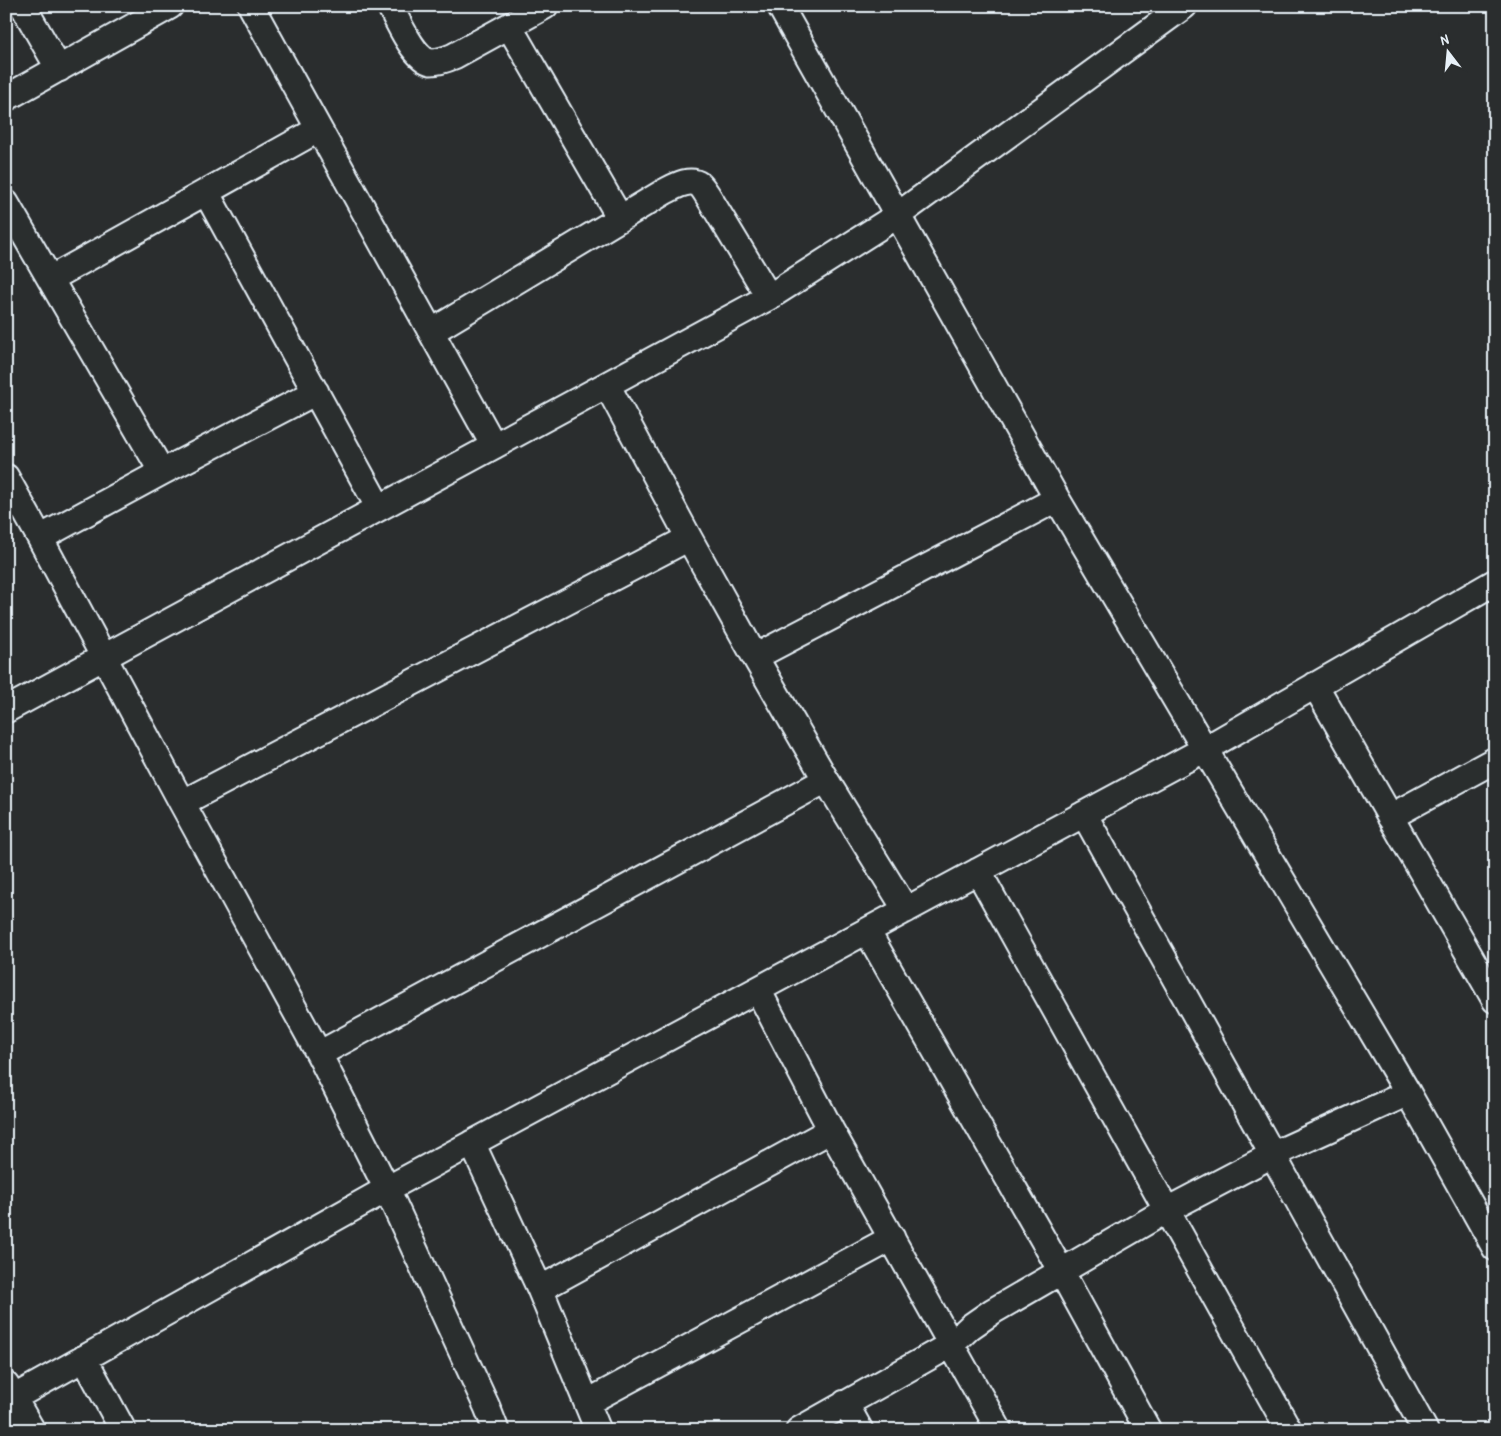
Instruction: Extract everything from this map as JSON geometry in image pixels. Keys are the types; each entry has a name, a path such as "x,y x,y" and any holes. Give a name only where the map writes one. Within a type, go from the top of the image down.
{"street":[{"path":"23,6 59,68"},
{"path":"6,98 170,6"},
{"path":"250,6 494,446"},
{"path":"390,6 414,48 422,58 430,62 454,56 545,6"},
{"path":"780,6 1057,499 1408,1093 1495,1248"},
{"path":"6,710 770,297 898,215 1184,6"},
{"path":"509,26 620,218"},
{"path":"50,279 318,129"},
{"path":"430,332 664,192 690,181 700,185 708,196 770,297"},
{"path":"206,192 379,508"},
{"path":"6,203 162,472"},
{"path":"607,385 755,657 826,780 906,910"},
{"path":"40,538 316,392"},
{"path":"6,477 319,1054 387,1189 496,1430"},
{"path":"755,657 1057,499"},
{"path":"182,803 689,538"},
{"path":"32,1430 9,1395 84,1358 387,1189 1205,749 1495,582"},
{"path":"1315,685 1495,1000"},
{"path":"1390,817 1495,760"},
{"path":"319,1054 826,780"},
{"path":"1084,814 1425,1430"},
{"path":"978,872 1289,1430"},
{"path":"868,930 1061,1271 1148,1430"},
{"path":"758,990 831,1130 999,1430"},
{"path":"799,1430 952,1344 993,1311 1167,1210 1272,1154 1408,1093"},
{"path":"540,1289 831,1130"},
{"path":"472,1143 540,1289 598,1430"},
{"path":"588,1402 892,1238"},
{"path":"84,1358 124,1430"},
{"path":"846,1403 860,1430"}]}
